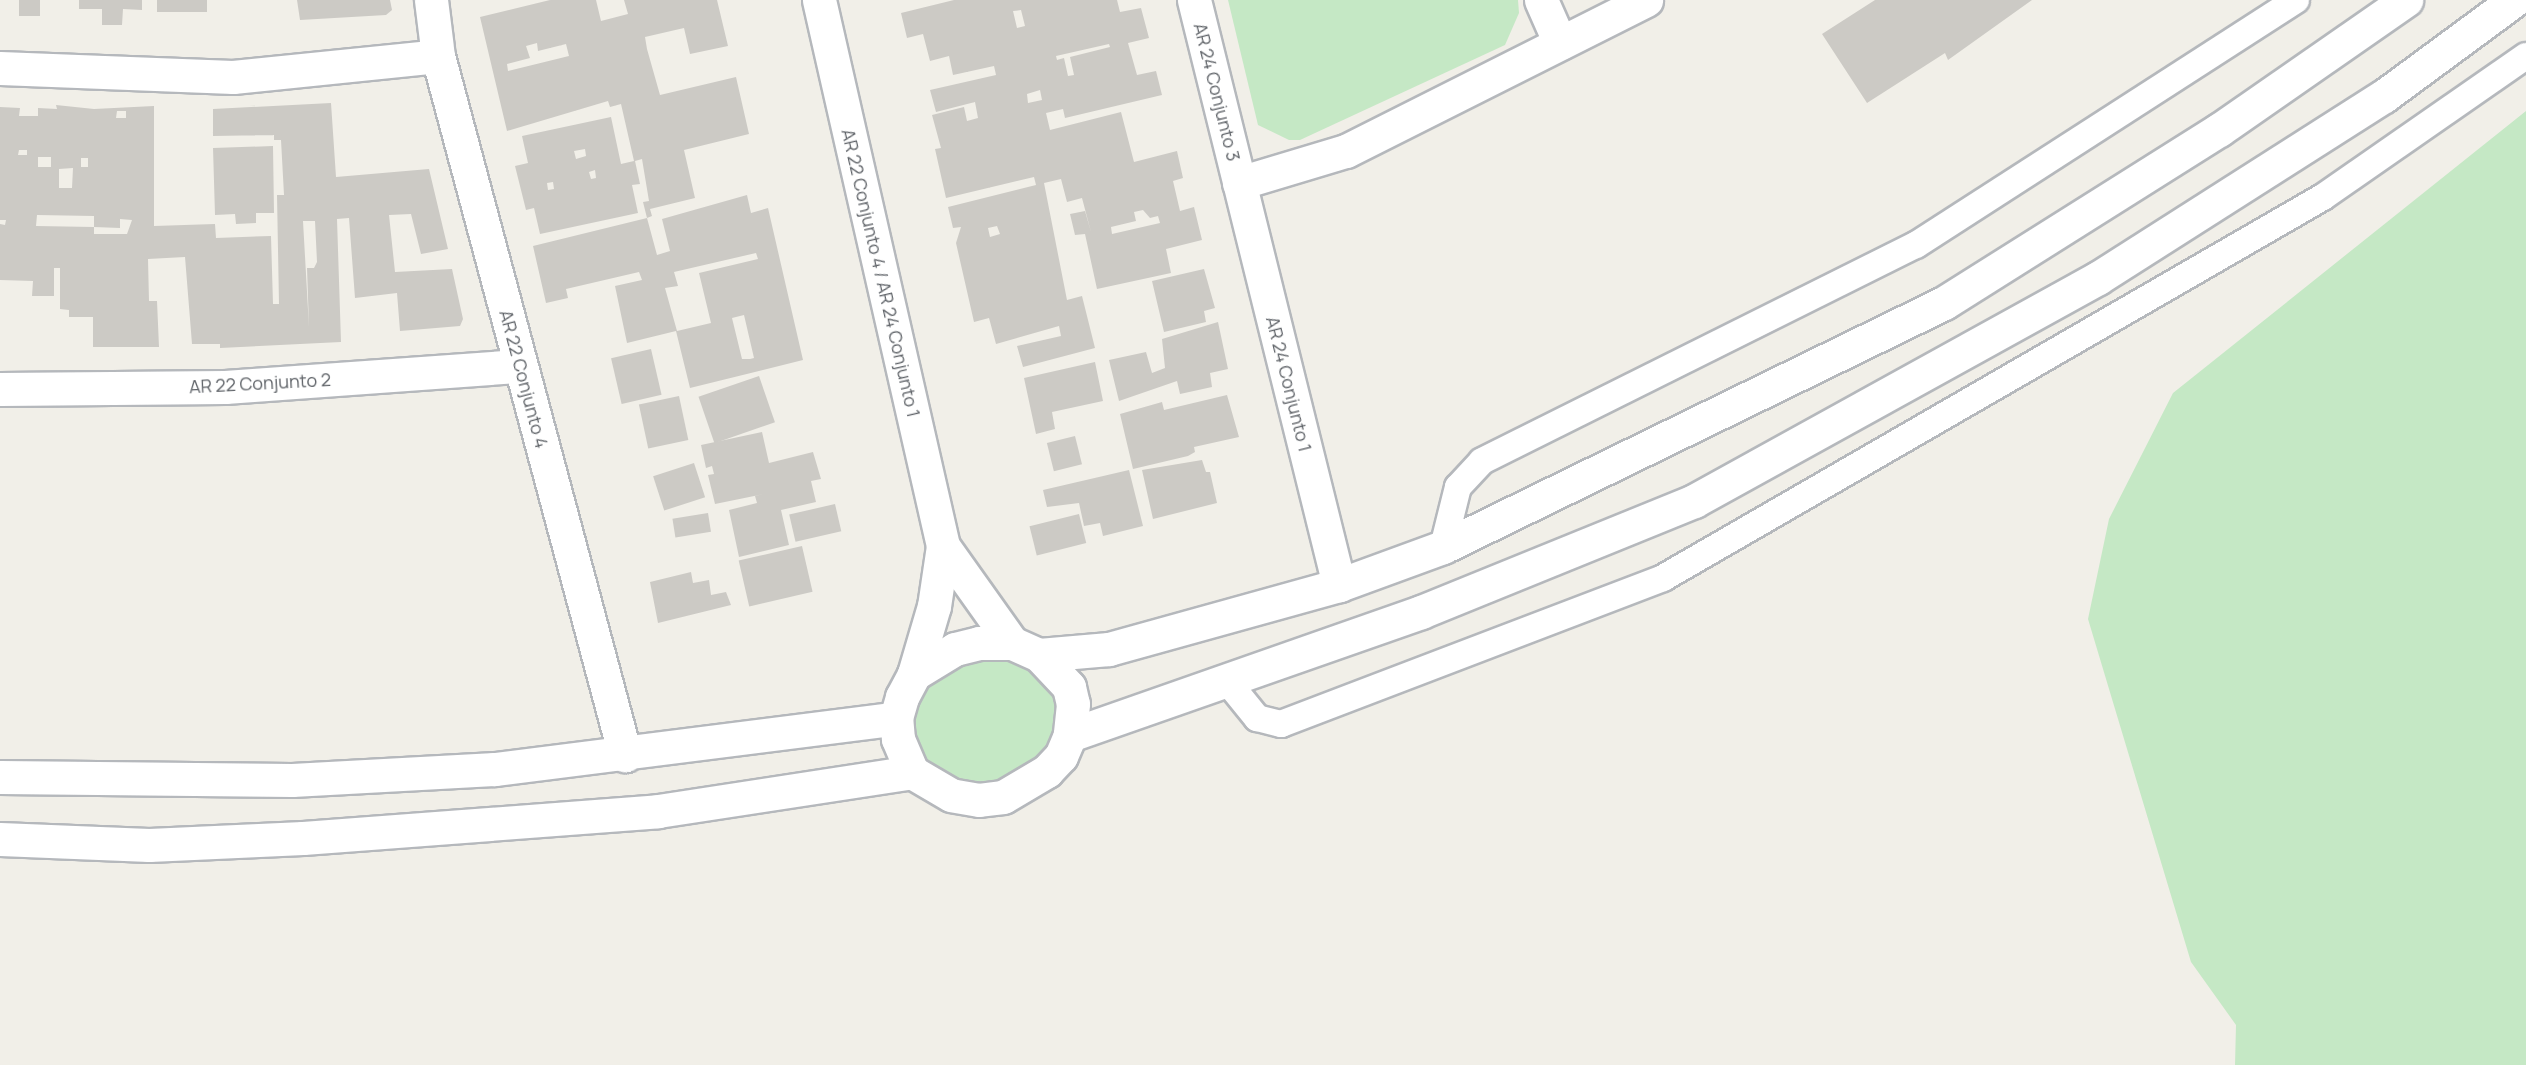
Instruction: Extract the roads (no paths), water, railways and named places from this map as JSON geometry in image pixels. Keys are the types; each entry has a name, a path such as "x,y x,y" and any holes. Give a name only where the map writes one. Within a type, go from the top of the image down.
{"street":[{"name":"AR 22 Conjunto 4","path":"431,0 438,56 626,755"},
{"name":"AR 22 Conjunto 4 / AR 24 Conjunto 1","path":"819,0 943,546"},
{"name":"AR 24 Conjunto 3","path":"1194,0 1239,183"},
{"path":"1541,0 1560,43"},
{"path":"1239,183 1346,151 1646,0"},
{"path":"914,674 955,649 979,643 1026,649 1109,649 1339,585 1443,547 1944,303 2219,130 2406,0"},
{"path":"1070,735 1421,612 1694,501 2098,278 2384,96 2514,0"},
{"path":"0,68 232,77 438,56"},
{"name":"AR 24 Conjunto 1","path":"1239,183 1339,585"},
{"name":"AR 22 Conjunto 2","path":"0,389 225,387 520,366"},
{"path":"943,546 1026,649 1069,687 1073,704 1070,735 1061,756 1047,771 1003,797 979,800 951,795 912,772 898,739 896,718 902,697 914,674 934,606 943,546"},
{"path":"0,777 292,780 495,769 626,755 896,718"},
{"path":"0,839 149,845 350,834 658,812 912,772"}],"lane":[{"path":"1443,547 1458,487 1482,461 1916,245 2296,0"},
{"path":"1227,681 1257,718 1281,724 1663,578 2323,197 2526,56"}]}
